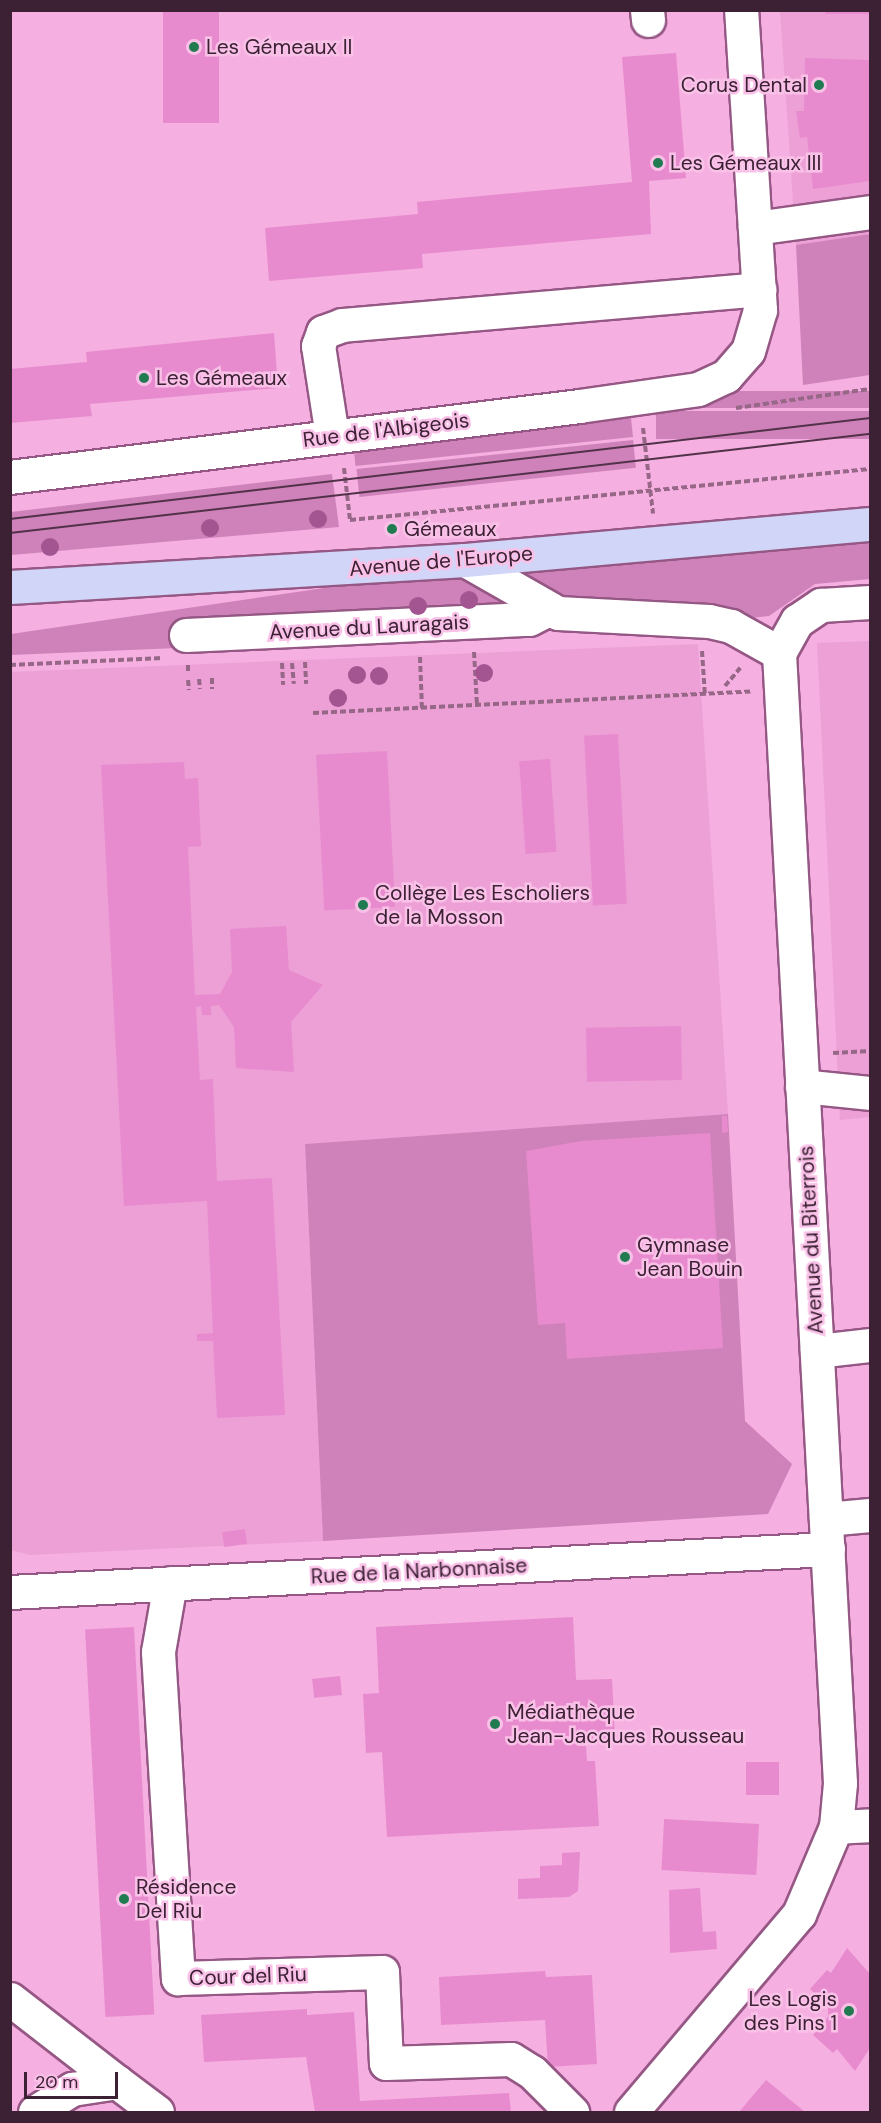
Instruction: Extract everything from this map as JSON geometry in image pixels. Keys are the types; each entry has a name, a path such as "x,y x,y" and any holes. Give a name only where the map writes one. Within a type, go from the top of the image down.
{"main road":[{"name":"Avenue de l'Europe","path":"10,587 465,560 870,524"}],"street":[{"path":"338,451 318,346 323,332 342,325 759,289 741,10"},
{"path":"755,228 870,212"},
{"name":"Rue de l'Albigeois","path":"10,477 338,451 712,384 748,351 760,310 759,289"},
{"path":"465,560 549,609 593,619 709,621 731,626 779,653 797,621 821,605 870,602"},
{"name":"Avenue du Lauragais","path":"186,635 530,619 549,609"},
{"name":"Avenue du Biterrois","path":"631,2112 799,1914 836,1827 840,1783 779,653"},
{"path":"802,1086 870,1093"},
{"path":"817,1351 870,1345"},
{"name":"Rue de la Narbonnaise","path":"10,1593 827,1534 870,1515"},
{"name":"Cour del Riu","path":"170,1583 158,1652 178,1978 382,1972 386,2063 511,2059 532,2072 572,2112"},
{"path":"836,1827 870,1825"},
{"path":"10,1999 158,2112"},
{"path":"35,2112 72,2089 117,2082"}],"path":[{"path":"639,397 650,487"},
{"path":"338,451 350,520 650,487 870,470"},
{"path":"10,665 187,657 186,635"},
{"path":"474,645 477,706"},
{"path":"702,646 705,696"},
{"path":"419,647 422,709"},
{"path":"188,668 188,674"},
{"path":"282,672 283,685"},
{"path":"725,686 737,672"},
{"path":"293,673 294,684"},
{"path":"305,675 306,684"},
{"path":"212,678 212,689"},
{"path":"199,679 200,689"},
{"path":"188,680 189,690"},
{"path":"314,713 705,696 750,692"}],"shaded area":[{"path":"780,11 870,11 870,234 796,245"},
{"path":"870,234 870,375 803,385 796,245"},
{"path":"653,391 870,391 870,408 653,408"},
{"path":"656,411 870,411 870,439 656,439"},
{"path":"631,418 633,437 356,466 354,447"},
{"path":"633,440 636,468 359,497 357,469"},
{"path":"332,474 339,527 11,555 11,512"},
{"path":"870,542 870,579 815,584 769,616 751,618 563,603 511,573"},
{"path":"471,576 521,612 177,648 11,655 11,634 331,587"},
{"path":"870,641 870,1117 840,1120 817,643"},
{"name":"Collège Les Escholiers de la Mosson","path":"698,644 728,1114 305,1144 323,1541 30,1555 11,1550 11,672"},
{"path":"728,1114 745,1421 792,1464 768,1514 323,1541 305,1144"}],"building":[{"name":"Les Gémeaux II","path":"163,10 219,10 219,123 163,123"},
{"path":"825,10 870,10 870,14 825,14"},
{"name":"Les Gémeaux III","path":"676,53 686,178 649,181 651,234 422,254 423,268 269,281 265,228 418,214 417,202 632,182 622,57"},
{"path":"805,58 870,60 870,181 813,189 807,137 800,138 796,111 804,111"},
{"name":"Les Gémeaux","path":"274,333 278,388 90,404 92,416 10,423 10,369 87,362 86,352"},
{"path":"618,734 627,904 593,906 584,736"},
{"path":"387,751 395,907 324,911 316,755"},
{"path":"550,759 556,852 526,854 519,761"},
{"path":"184,762 185,779 198,778 201,846 188,847 195,995 220,994 232,972 230,929 286,926 289,970 323,985 291,1022 294,1072 236,1068 234,1027 219,1005 211,1006 211,1015 202,1015 201,1006 196,1007 200,1080 213,1079 217,1181 272,1178 285,1415 217,1418 213,1341 197,1341 197,1334 213,1333 207,1201 124,1206 101,765"},
{"path":"681,1026 682,1080 587,1082 586,1028"},
{"path":"722,1116 727,1116 728,1132 722,1133"},
{"name":"Gymnase Jean Bouin","path":"710,1133 723,1348 567,1359 565,1323 538,1325 526,1151 581,1141"},
{"path":"245,1529 247,1544 224,1547 222,1532"},
{"name":"Médiathèque Jean-Jacques Rousseau","path":"573,1617 576,1680 612,1679 615,1738 577,1739 577,1746 586,1746 587,1761 595,1761 599,1826 387,1837 382,1752 366,1753 363,1694 379,1693 376,1627"},
{"name":"Résidence Del Riu","path":"134,1627 154,2014 105,2017 85,1630"},
{"path":"340,1676 342,1695 314,1698 312,1679"},
{"path":"746,1762 779,1762 779,1795 746,1795"},
{"path":"664,1819 759,1824 756,1875 661,1870"},
{"path":"580,1852 578,1891 569,1897 518,1899 518,1879 540,1878 540,1866 562,1865 562,1853"},
{"path":"700,1888 703,1932 716,1931 717,1949 670,1953 669,1890"},
{"name":"Les Logis des Pins 1","path":"847,1948 870,1974 870,2048 855,2071 837,2049 833,2053 813,2035 828,2017 828,2006 810,1989 827,1970 831,1973"},
{"path":"545,1971 546,1977 592,1975 597,2064 548,2067 545,2020 441,2025 439,1977"},
{"path":"307,2009 307,2015 354,2012 360,2101 509,2093 511,2112 315,2112 306,2057 204,2062 201,2015"},
{"path":"766,2080 805,2112 739,2112"}],"tram line":[{"path":"10,519 870,418"},
{"path":"10,533 870,434"}],"place":[{"name":"Les Gémeaux II","path":"194,47"},
{"name":"Corus Dental","path":"819,85"},
{"name":"Les Gémeaux III","path":"658,163"},
{"name":"Les Gémeaux","path":"144,378"},
{"name":"Gémeaux","path":"392,529"},
{"name":"Collège Les Escholiers de la Mosson","path":"363,905"},
{"name":"Gymnase Jean Bouin","path":"625,1257"},
{"name":"Médiathèque Jean-Jacques Rousseau","path":"495,1724"},
{"name":"Résidence Del Riu","path":"124,1899"},
{"name":"Les Logis des Pins 1","path":"849,2011"}]}
